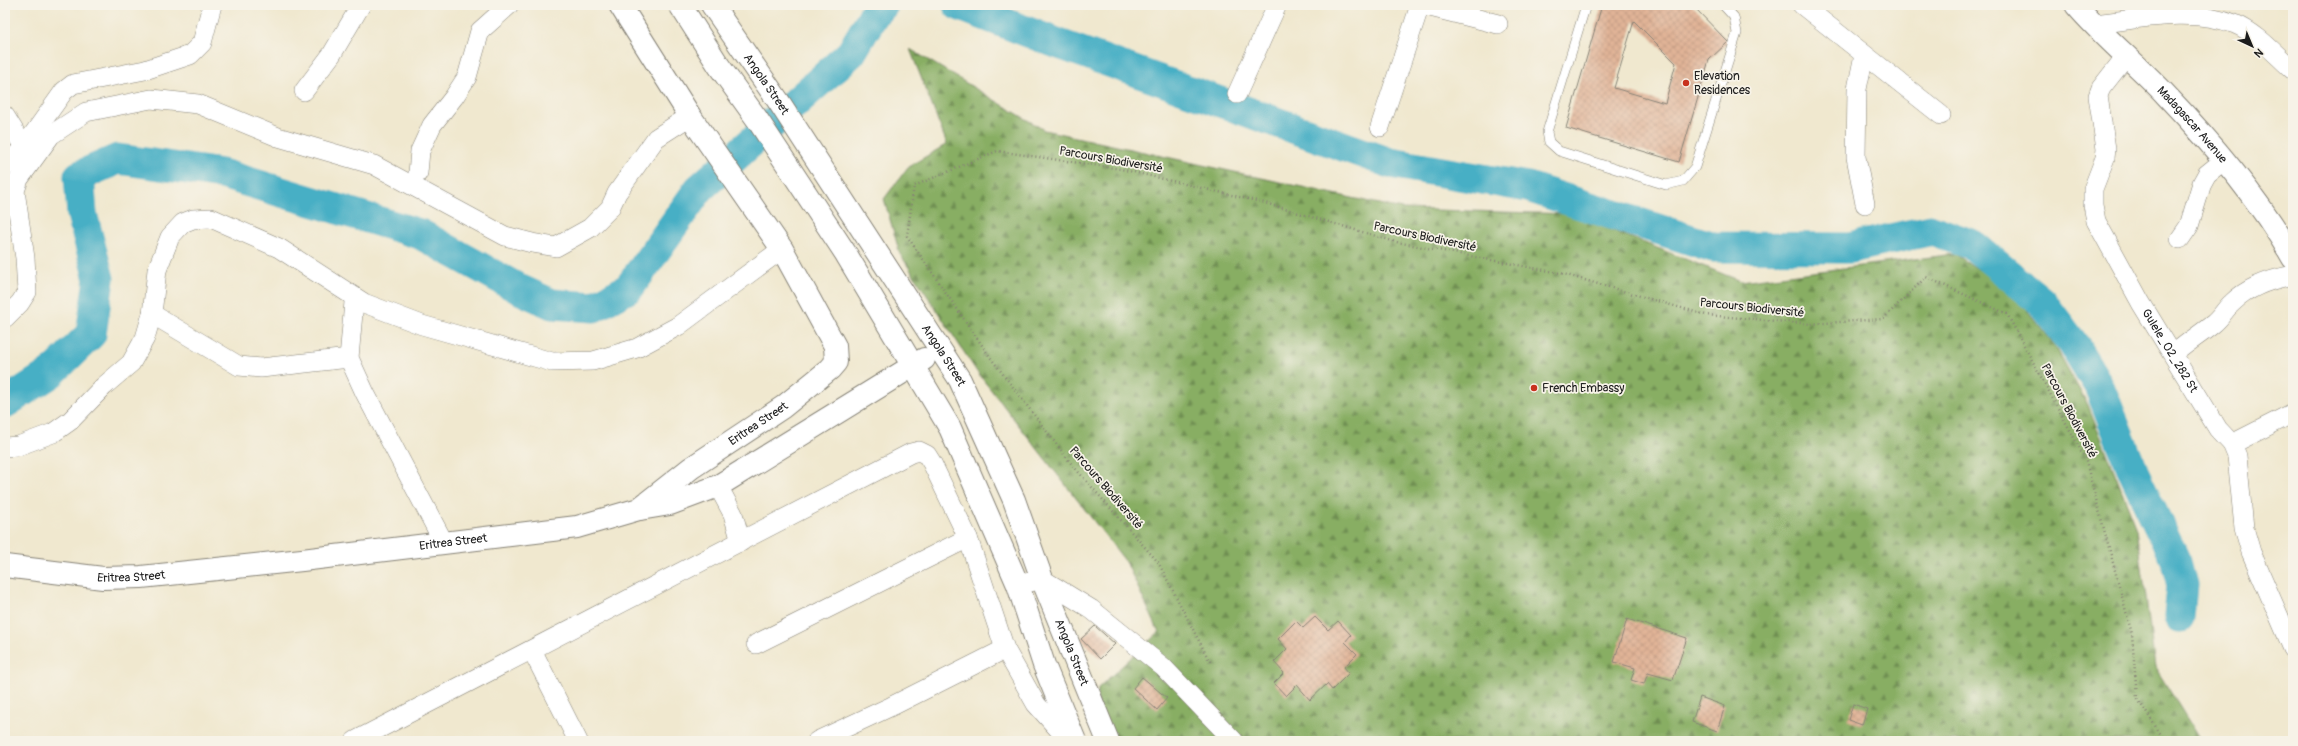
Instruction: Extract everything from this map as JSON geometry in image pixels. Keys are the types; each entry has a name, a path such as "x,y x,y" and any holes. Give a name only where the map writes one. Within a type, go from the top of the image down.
{"main road":[{"path":"620,5 690,116 782,249"},
{"path":"680,5 718,66 757,119 846,254 950,428 1018,586 1044,665 1075,741"},
{"name":"Angola Street","path":"712,5 779,102 960,380 986,434 1014,500 1042,579 1108,741"},
{"name":"Madagascar Avenue","path":"2076,5 2167,95 2223,161 2282,239 2293,258"},
{"name":"Eritrea Street","path":"5,566 103,578 133,577 302,560 577,527 638,509 691,468 783,406 830,369 836,362 835,346 782,249"},
{"path":"638,509 670,504 718,486 912,366 940,351"}],"street":[{"path":"5,167 24,147 64,91 73,84 145,70 190,55 202,43 212,5"},
{"path":"304,91 332,54 361,5"},
{"path":"418,173 420,151 432,125 454,97 466,77 480,31 509,5"},
{"path":"1237,94 1277,5"},
{"path":"1380,127 1421,5 1498,24"},
{"path":"1802,5 1941,115"},
{"path":"2095,24 2174,16 2217,19 2236,24 2256,38 2293,70"},
{"path":"1864,55 1857,89 1856,157 1865,204"},
{"name":"Gulele_02_282 St","path":"2127,55 2101,88 2098,96 2106,149 2105,158 2093,189 2092,205 2096,221 2142,303 2218,429 2232,444 2237,456 2244,528 2251,552 2293,648"},
{"path":"5,318 20,303 27,292 25,258 15,191 19,179 51,135 86,112 151,99 198,104 278,137 374,165 505,236 556,247 590,228 610,208 617,194 656,138 690,116"},
{"path":"5,116 24,147"},
{"path":"2180,239 2189,226 2199,199 2202,183 2207,174 2223,161"},
{"path":"5,447 18,446 53,433 70,421 104,386 131,363 145,338 152,314 157,270 170,237 183,223 193,219 211,218 279,248 364,303 422,325 552,362 593,361 637,348 678,326 782,249"},
{"path":"2174,354 2212,325 2223,315 2230,304 2243,294 2273,279 2293,275"},
{"path":"354,302 349,358 365,393 444,543"},
{"path":"152,314 239,366 261,368 349,358"},
{"path":"2232,444 2293,413"},
{"path":"355,741 911,453 919,451 927,455 932,463 968,538 1005,649 1036,704 1069,741"},
{"path":"718,486 733,514 741,542"},
{"path":"756,644 968,538"},
{"path":"1018,586 1042,579 1091,609 1163,667 1234,741"},
{"path":"817,741 892,706 1005,649"},
{"path":"532,650 578,741"}],"lane":[{"path":"1586,5 1547,132 1549,142 1559,150 1666,185 1683,181 1695,166 1737,33 1734,17 1723,5"}],"path":[{"name":"Parcours Biodiversité","path":"1210,662 1158,562 1073,466 990,357 907,236 914,186 997,151 1121,169 1265,203 1396,242 1560,273 1714,315 1811,324 1883,319 1926,277 2007,314 2085,458 2132,634 2137,698 2165,741"}],"green space":[{"name":"French Embassy","path":"910,49 1044,130 1402,209 1571,214 1741,281 1955,254 2012,291 2054,344 2088,405 2137,529 2155,667 2201,741 1113,741 1097,704 1098,688 1159,632 1126,562 977,372 900,254 884,199 908,167 947,144"}],"building":[{"name":"Elevation Residences","path":"1602,5 1692,5 1728,42 1709,60 1679,162 1566,128","holes":["1634,21 1676,63 1665,103 1614,88"]},
{"path":"1315,617 1328,630 1338,621 1351,635 1345,642 1357,654 1344,667 1349,673 1332,690 1327,684 1310,700 1297,685 1286,696 1274,683 1284,673 1274,662 1287,649 1278,639 1296,621 1303,628"},
{"path":"1627,619 1687,638 1673,680 1648,673 1644,684 1631,680 1635,668 1614,662"},
{"path":"1095,626 1115,644 1100,659 1081,639"},
{"path":"1142,677 1167,698 1157,710 1133,688"},
{"path":"1700,697 1725,706 1717,731 1692,722"},
{"path":"1853,704 1867,709 1862,725 1848,720"}],"waterway":[{"path":"5,403 51,373 91,334 99,279 82,214 79,176 118,159 222,174 420,234 519,289 552,304 594,307 629,288 699,189 851,53 874,14 883,5"},
{"path":"958,5 1059,44 1390,163 1528,187 1713,247 1850,248 1932,230 1973,245 2042,302 2072,342 2099,386 2133,471 2176,562 2182,585 2179,617"}],"place":[{"name":"Elevation Residences","path":"1686,83"},
{"name":"French Embassy","path":"1534,388"}]}
